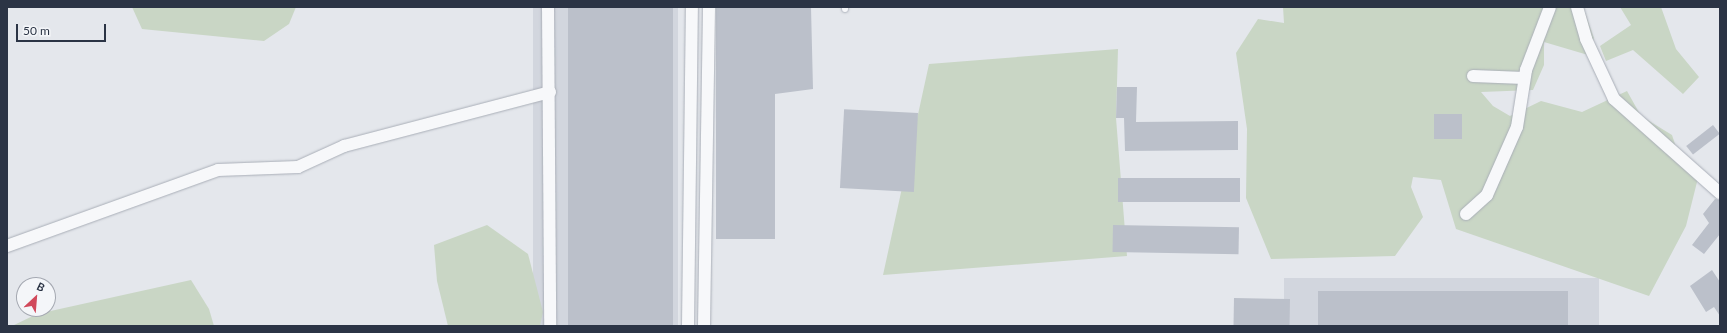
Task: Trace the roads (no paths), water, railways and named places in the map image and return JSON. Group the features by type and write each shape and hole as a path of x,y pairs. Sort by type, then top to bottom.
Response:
{"street":[{"path":"548,7 550,92 550,326"},
{"path":"688,326 692,7"},
{"path":"704,326 709,7"},
{"path":"1466,214 1484,200 1498,172 1520,119 1524,78 1550,7"},
{"path":"1577,7 1586,40 1614,99 1720,193"},
{"path":"1474,76 1524,78"},
{"path":"7,246 218,170 298,167 344,146 550,92"}]}
